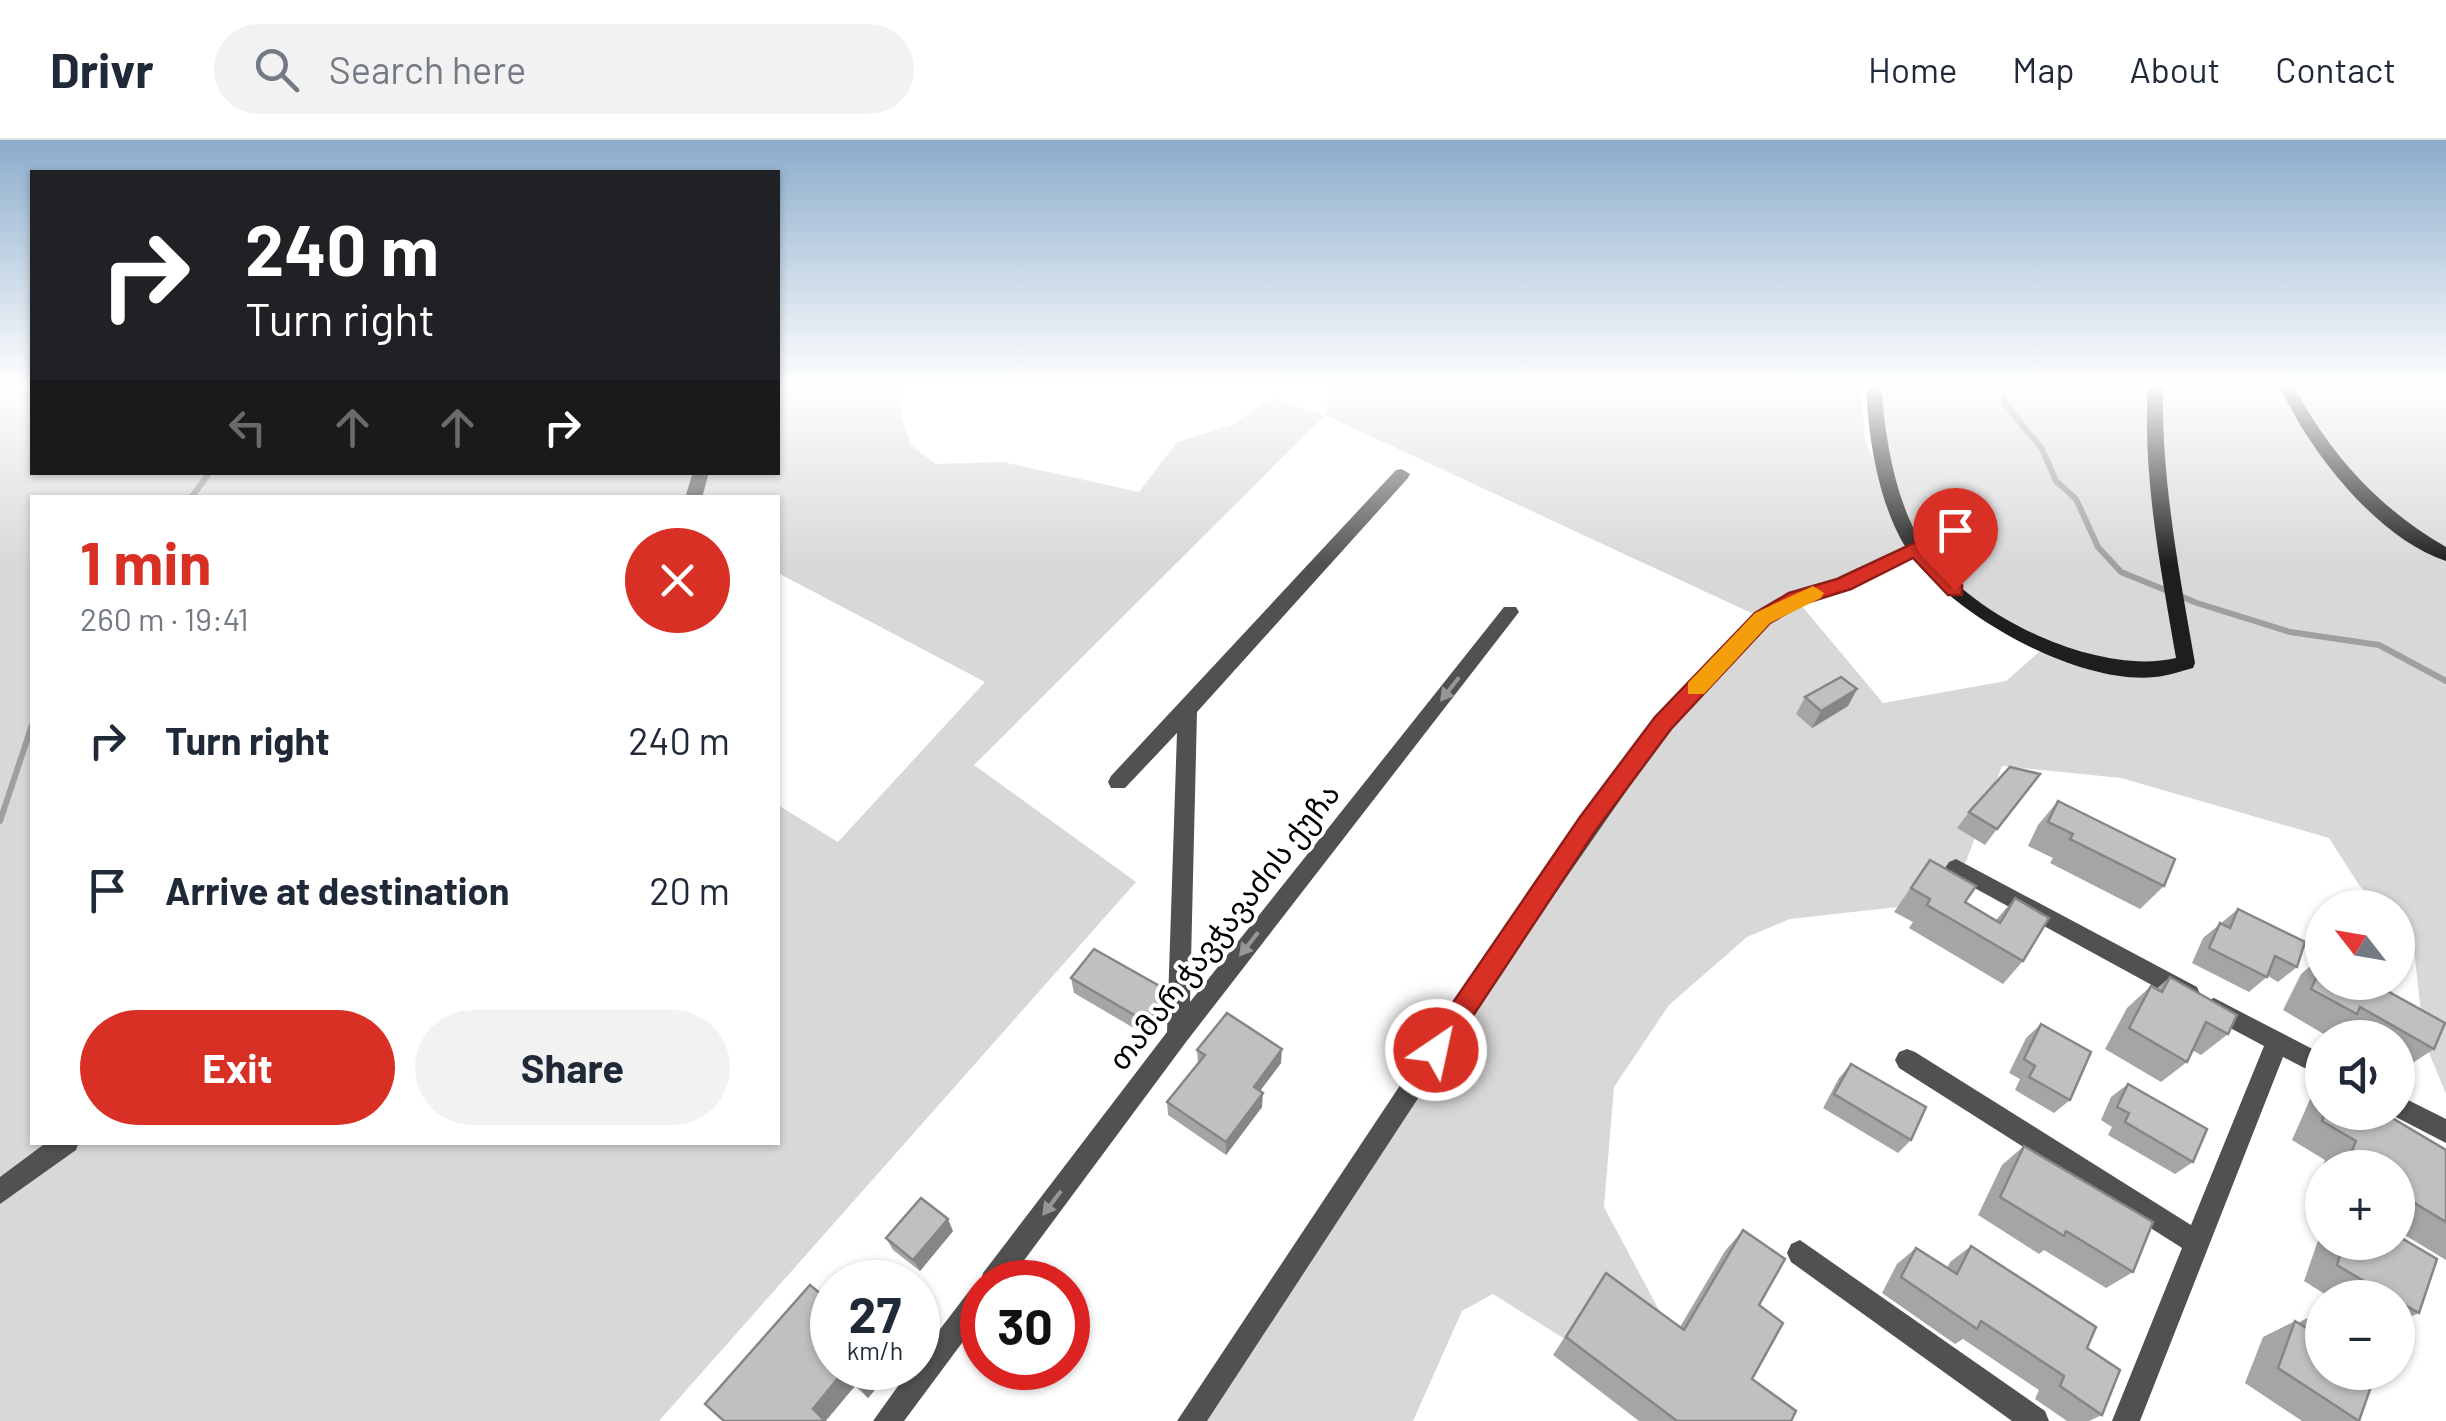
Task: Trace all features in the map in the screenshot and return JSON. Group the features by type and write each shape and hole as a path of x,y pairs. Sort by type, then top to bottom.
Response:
{"main road":[{"path":"1883,445 1916,549 1955,590 1989,615 2047,645 2105,666 2152,673 2186,663 2169,566 2157,445"},
{"path":"2321,445 2361,496 2446,555"}],"street":[{"path":"1118,782 1402,474"},
{"path":"1191,1421 1567,855 1663,723 1762,618 1796,598 1857,579 1916,549"},
{"name":"თამარ ჭავჭავაძის ქუჩა","path":"1009,1260 1178,1035 1510,612"},
{"path":"1178,1035 1187,710"},
{"path":"1956,868 2305,1057"},
{"path":"2126,1421 2277,1042"},
{"path":"1907,1060 2195,1242"},
{"path":"2415,1115 2446,1132"},
{"path":"0,1192 63,1145"},
{"path":"1800,1254 2035,1421"},
{"path":"887,1421 960,1323"}],"shaded area":[{"path":"0,445 30,445 30,475 780,475 780,445 911,445 935,464 1003,462 1139,492 1175,445 1295,445 974,765 1136,882 659,1421 0,1421"},
{"path":"1389,445 1867,445 1900,512 1885,445 2446,445 2446,1094 2424,1041 2415,958 2415,890 2364,890 2329,838 2121,778 2002,766 1951,901 1790,919 1747,937 1669,1005 1614,1087 1604,1207 1660,1312 1640,1364 1592,1356 1493,1294 1462,1311 1413,1421 1191,1421 1588,823 1762,618","holes":["1916,549 1989,615 2046,646 2006,681 1883,703 1796,599"]}],"building":[{"path":"1841,677 1857,689 1821,711 1805,697"},
{"path":"2010,767 2040,774 1997,829 1969,812"},
{"path":"2058,801 2175,859 2164,886 2070,839 2073,834 2048,822"},
{"path":"1930,860 1976,886 1965,902 2000,923 2015,898 2049,918 2023,961 1927,905 1930,899 1911,888"},
{"path":"2238,909 2305,942 2297,967 2275,956 2267,977 2209,948 2220,923 2230,928"},
{"path":"1094,949 1163,988 1163,1003 1148,1023 1071,978"},
{"path":"2170,977 2237,1015 2228,1034 2206,1022 2187,1062 2129,1028 2151,986 2162,992"},
{"path":"2331,1000 2403,1000 2445,1023 2434,1049 2415,1038 2415,1020 2383,1020 2360,1007 2357,1014"},
{"path":"1227,1013 1282,1049 1254,1087 1263,1093 1226,1142 1167,1102 1205,1055 1197,1050"},
{"path":"2041,1024 2091,1052 2070,1100 2029,1077 2035,1066 2024,1059"},
{"path":"1851,1064 1926,1107 1911,1140 1834,1094"},
{"path":"2128,1084 2207,1129 2193,1162 2125,1122 2129,1113 2117,1107"},
{"path":"2337,1130 2412,1130 2446,1150 2446,1222 2415,1203 2415,1150 2352,1150 2356,1141"},
{"path":"2024,1146 2153,1222 2133,1272 2000,1197"},
{"path":"921,1198 948,1219 913,1260 886,1238"},
{"path":"1743,1230 1785,1259 1759,1305 1783,1323 1752,1379 1796,1411 1791,1421 1677,1421 1566,1337 1606,1273 1684,1330"},
{"path":"1971,1246 2096,1327 2087,1348 2120,1370 2102,1415 2060,1386 2064,1376 1981,1321 1977,1329 1901,1277 1916,1248 1957,1274"},
{"path":"2415,1246 2437,1259 2419,1313 2415,1311 2415,1280 2362,1280 2337,1265 2339,1260 2415,1260"},
{"path":"810,1285 810,1390 828,1390 813,1409 825,1421 724,1421 705,1404"},
{"path":"2295,1321 2305,1327 2305,1386 2278,1368"},
{"path":"2312,1390 2370,1390 2359,1421"}],"waterway":[{"path":"2039,445 2056,481 2076,499 2098,547 2121,572 2197,603 2290,632 2379,645 2446,681"},
{"path":"193,495 208,475"},
{"path":"0,821 30,731"}],"slow traffic":[{"path":"1696,689 1762,618 1813,593"}],"route":[{"path":"1436,1050 1588,823 1663,723 1762,618 1796,598 1844,584 1916,549 1955,590"}]}
